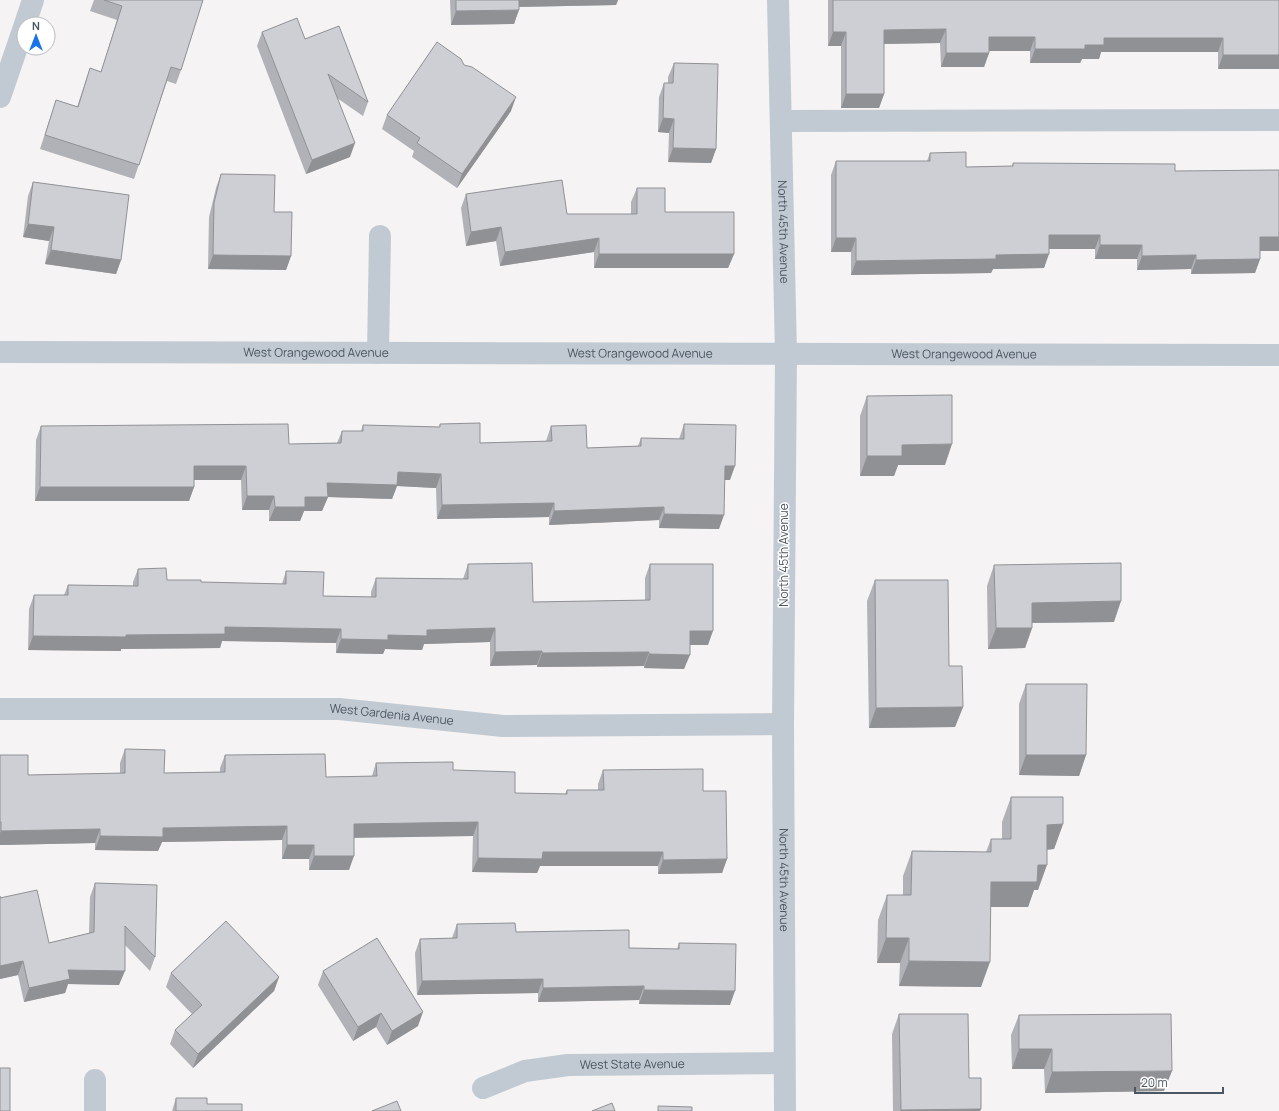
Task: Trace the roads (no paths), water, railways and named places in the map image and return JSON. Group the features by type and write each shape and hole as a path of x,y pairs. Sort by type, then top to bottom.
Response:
{"street":[{"path":"27,16 33,0"},
{"name":"North 45th Avenue","path":"778,0 786,354 783,724 785,1111"},
{"path":"0,97 16,49"},
{"path":"781,121 1279,120"},
{"path":"378,353 380,236"},
{"name":"West Orangewood Avenue","path":"0,352 1279,355"},
{"name":"West Gardenia Avenue","path":"0,709 339,709 503,726 783,724"},
{"name":"West State Avenue","path":"483,1088 526,1071 568,1065 784,1064"},
{"path":"94,1111 95,1080"}]}
